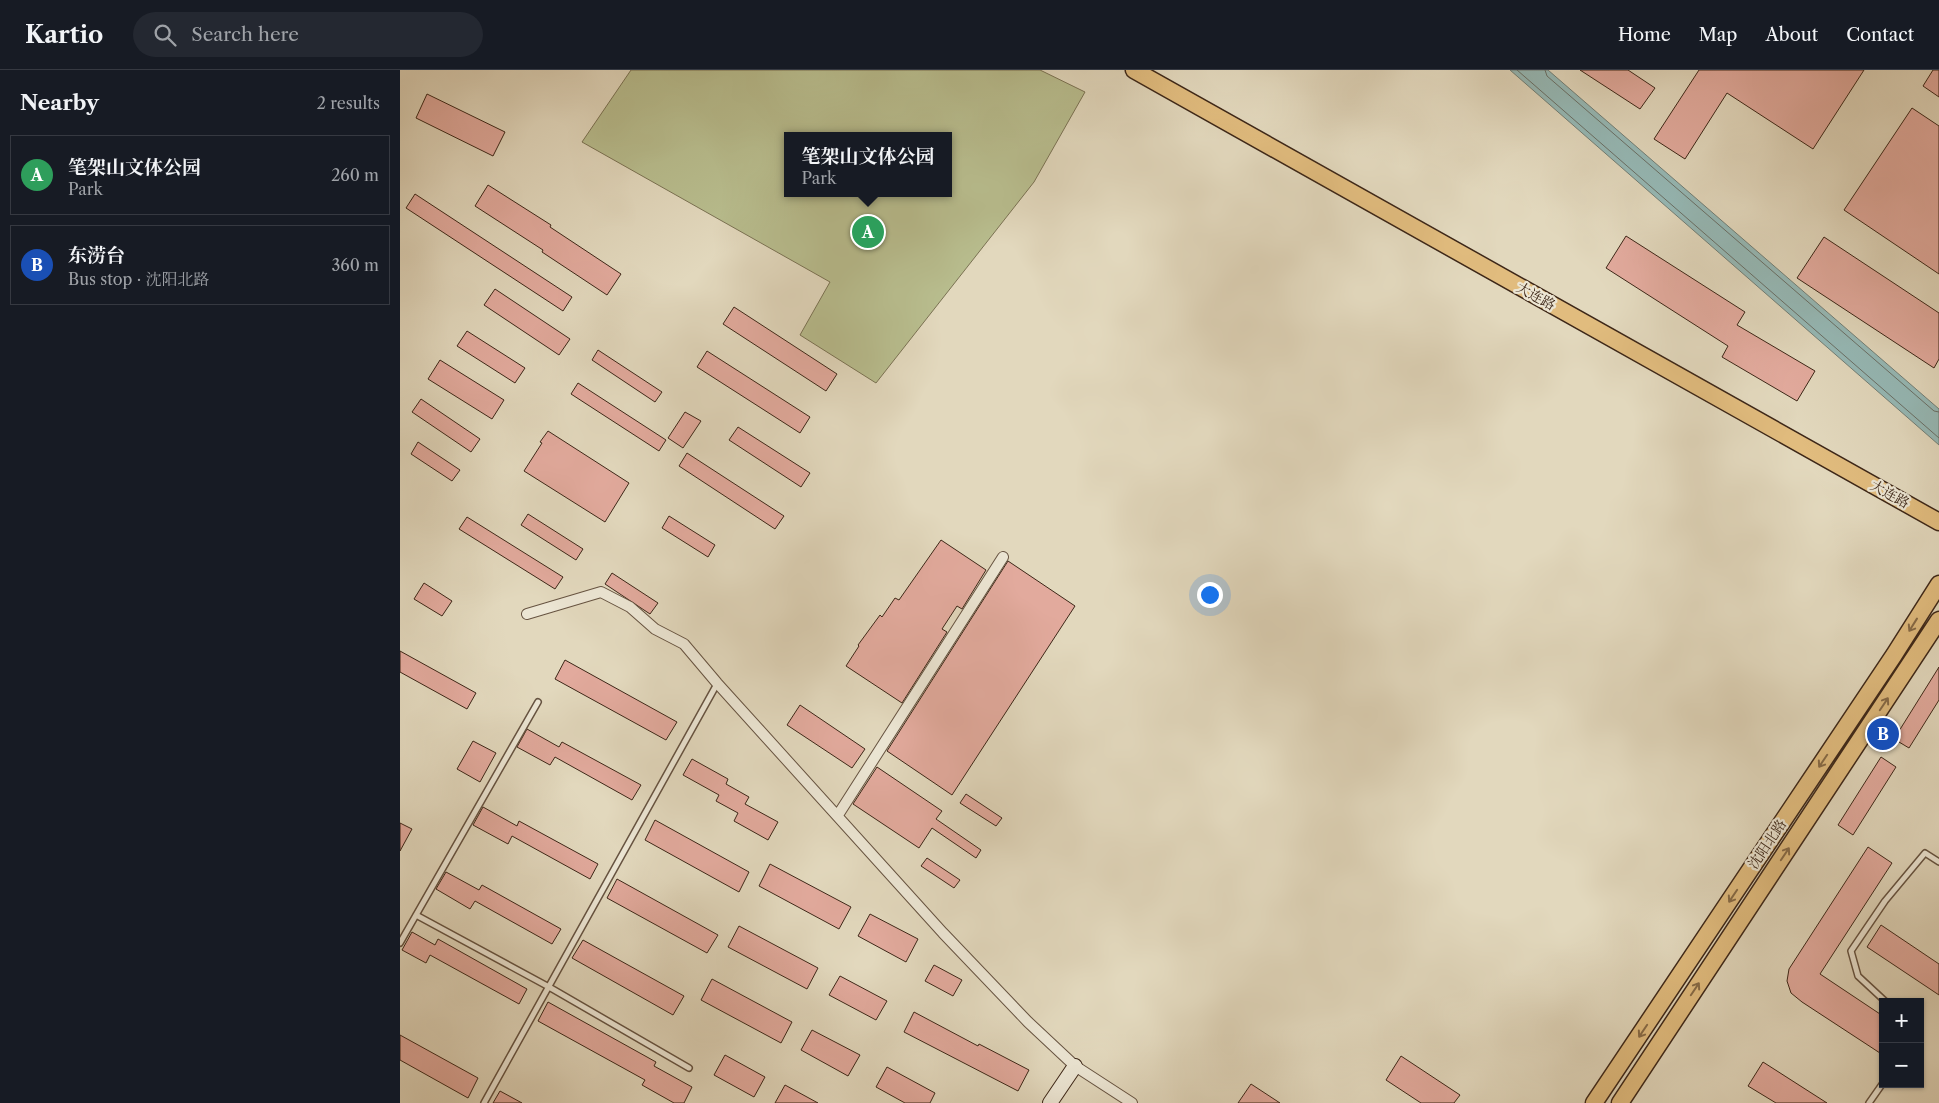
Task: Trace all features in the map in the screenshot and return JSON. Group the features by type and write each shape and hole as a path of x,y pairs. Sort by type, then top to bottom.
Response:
{"main road":[{"name":"大连路","path":"1134,70 1939,522"},
{"name":"沈阳北路","path":"1594,1103 1894,656 1939,584"},
{"name":"沈阳北路","path":"1620,1103 1939,620"}],"street":[{"path":"838,815 1003,557"},
{"path":"527,614 601,592 630,606 655,629 684,644 717,683 943,932 1022,1016 1075,1066 1132,1103"},
{"path":"1050,1103 1075,1066"}],"lane":[{"path":"484,1103 717,683"},
{"path":"400,943 538,702"},
{"path":"1882,998 1858,976 1851,951 1885,901 1924,853 1939,862"},
{"path":"416,915 549,987 689,1068"},
{"path":"1869,1103 1880,1088"}],"green space":[{"path":"631,70 1040,70 1085,92 1034,182 876,383 800,335 830,282 582,142"}],"water":[{"path":"1510,70 1548,70 1939,409 1939,445"}],"building":[{"path":"1580,70 1628,70 1655,88 1640,109"},
{"path":"1699,70 1864,70 1813,149 1727,93 1685,159 1654,139"},
{"path":"1933,70 1939,70 1939,97 1923,86"},
{"path":"427,94 505,132 493,156 416,118"},
{"path":"1912,108 1939,126 1939,274 1844,210"},
{"path":"488,185 551,225 550,227 621,274 607,295 542,252 543,250 475,206"},
{"path":"415,194 572,297 563,311 406,208"},
{"path":"1626,236 1745,312 1737,325 1815,371 1797,401 1722,357 1728,346 1606,268"},
{"path":"1824,237 1939,313 1939,359 1934,368 1797,278"},
{"path":"495,289 570,339 559,355 484,305"},
{"path":"734,307 837,374 826,391 723,324"},
{"path":"467,331 525,368 515,383 457,346"},
{"path":"598,350 662,392 655,402 592,360"},
{"path":"707,351 810,417 800,433 697,367"},
{"path":"440,360 504,400 492,419 428,379"},
{"path":"578,383 666,440 659,451 571,394"},
{"path":"421,399 480,439 471,452 412,412"},
{"path":"685,412 701,421 683,448 668,438"},
{"path":"738,427 810,473 801,487 729,440"},
{"path":"548,431 629,483 605,522 524,471"},
{"path":"418,442 460,470 452,481 411,454"},
{"path":"687,453 784,516 775,529 679,466"},
{"path":"528,514 583,549 576,560 521,525"},
{"path":"669,516 715,545 708,557 662,528"},
{"path":"467,517 563,577 555,589 459,529"},
{"path":"941,540 986,570 962,609 957,606 942,629 947,632 902,703 846,666 858,645 880,615 882,617 895,598 899,600"},
{"path":"1008,561 1075,606 952,795 887,751"},
{"path":"612,573 658,603 650,614 605,584"},
{"path":"424,583 452,601 442,616 414,599"},
{"path":"400,651 476,693 467,709 400,672"},
{"path":"565,660 677,722 666,740 555,679"},
{"path":"1939,667 1939,700 1909,748 1894,739"},
{"path":"800,705 865,749 852,768 787,725"},
{"path":"527,729 559,747 562,742 641,785 632,800 555,757 550,765 517,747"},
{"path":"473,741 496,753 480,782 457,769"},
{"path":"1881,757 1896,767 1853,835 1838,825"},
{"path":"692,759 728,779 726,784 749,797 745,804 778,822 768,840 734,821 738,813 716,801 719,795 683,775"},
{"path":"877,767 942,811 936,819 981,850 976,858 932,828 919,848 853,804"},
{"path":"966,794 1002,818 996,826 960,803"},
{"path":"483,807 517,826 519,821 598,864 590,879 512,836 508,844 473,825"},
{"path":"655,820 749,872 739,892 645,840"},
{"path":"400,823 412,829 400,851"},
{"path":"1868,847 1892,863 1820,974 1879,1013 1879,1052 1791,993 1787,981 1789,969"},
{"path":"927,858 960,880 954,888 921,866"},
{"path":"770,864 851,907 839,929 759,886"},
{"path":"446,872 479,890 482,885 561,929 552,944 475,901 470,909 436,889"},
{"path":"617,879 718,935 707,953 607,898"},
{"path":"870,914 918,939 906,962 858,936"},
{"path":"1881,925 1939,964 1939,995 1867,947"},
{"path":"739,926 818,968 807,989 728,947"},
{"path":"412,932 435,945 438,939 527,989 519,1004 430,955 426,963 402,950"},
{"path":"583,940 684,996 673,1015 572,958"},
{"path":"934,965 962,980 953,996 925,981"},
{"path":"840,976 887,1001 876,1020 829,995"},
{"path":"712,979 792,1022 781,1043 701,1000"},
{"path":"548,1002 656,1062 654,1066 692,1087 684,1103 674,1103 642,1085 645,1080 538,1021"},
{"path":"914,1012 978,1046 979,1044 1029,1070 1018,1091 904,1032"},
{"path":"812,1030 860,1055 848,1076 801,1050"},
{"path":"400,1035 478,1078 468,1098 400,1060"},
{"path":"725,1055 765,1077 754,1097 714,1075"},
{"path":"1401,1056 1460,1095 1454,1103 1421,1103 1386,1080"},
{"path":"1763,1062 1827,1103 1776,1103 1748,1086"},
{"path":"887,1067 935,1093 930,1103 905,1103 876,1087"},
{"path":"1251,1084 1280,1103 1238,1103"},
{"path":"785,1085 818,1103 775,1103"},
{"path":"500,1091 522,1103 493,1103"}],"place":[{"name":"笔架山文体公园","path":"868,232"},
{"name":"东涝台","path":"1883,734"}]}
